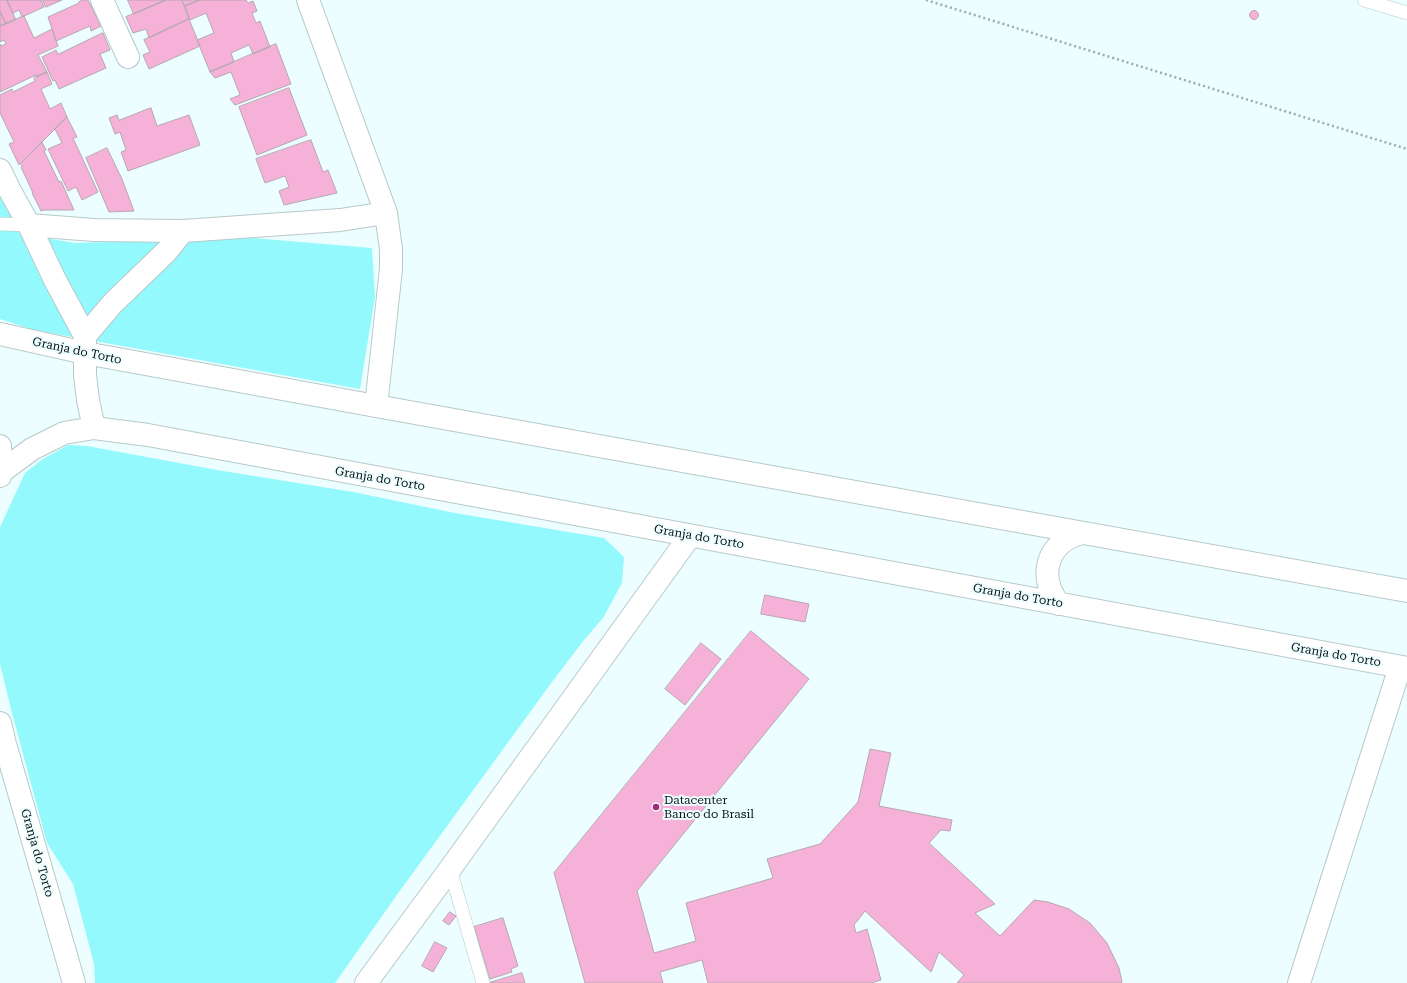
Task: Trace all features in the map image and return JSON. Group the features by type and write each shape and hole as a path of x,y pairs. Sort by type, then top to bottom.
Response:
{"street":[{"path":"102,0 128,57"},
{"path":"308,0 386,213 391,249 391,269 376,406"},
{"path":"0,170 29,225 85,345 88,400 94,428"},
{"path":"29,225 94,230 183,231 340,220 386,213"},
{"path":"85,345 113,303 167,251 183,231"},
{"name":"Granja do Torto","path":"0,334 85,345 376,406 1407,591"},
{"name":"Granja do Torto","path":"0,474 32,449 64,433 94,428 148,435 1404,667"},
{"path":"0,446 0,474"},
{"path":"1059,604 1053,596 1049,586 1047,576 1048,566 1056,548 1072,536 1082,533"},
{"path":"366,983 450,870 690,536"},
{"path":"1299,983 1404,667"},
{"name":"Granja do Torto","path":"0,723 74,983"}],"lane":[{"path":"1364,0 1407,13"},
{"path":"0,224 29,225"},
{"path":"450,870 483,983"}],"path":[{"path":"926,0 1407,148"}],"shaded area":[{"path":"0,162 33,236 75,243 252,238 372,248 375,297 360,389 34,330 0,319"},
{"path":"68,445 87,446 217,470 353,492 455,513 604,538 624,557 622,583 603,618 552,682 399,892 335,983 95,983 94,964 73,884 47,843 0,664 0,527 25,473 43,459"}],"building":[{"path":"0,0 7,0 16,20 6,24 0,11"},
{"path":"7,0 41,0 44,7 22,17 19,10 13,13"},
{"path":"43,0 62,0 46,7"},
{"path":"83,0 88,0 101,26 91,31 90,26 56,41 48,17"},
{"path":"128,0 166,0 134,14"},
{"path":"166,0 182,0 189,19 149,38 146,29 133,33 126,17"},
{"path":"182,0 200,0 185,6"},
{"path":"200,0 246,0 248,3 253,1 257,11 252,13 256,23 260,21 270,47 253,54 249,45 231,53 234,62 210,72 197,40 214,33 206,13 190,20 185,6"},
{"path":"1252,11 1256,11 1258,15 1256,19 1252,19 1250,17 1250,13"},
{"path":"1,13 6,24 0,26 0,14"},
{"path":"24,16 34,38 52,29 58,46 38,55 47,72 37,77 36,75 0,92 0,44 1,46 6,44 4,40 0,42 0,26"},
{"path":"189,19 200,46 149,69 143,55 150,52 144,40"},
{"path":"103,33 110,50 100,54 106,68 59,89 55,80 53,81 42,57 56,50 58,54"},
{"path":"276,44 291,84 235,105 230,99 240,95 231,72 215,78 210,72"},
{"path":"47,72 52,84 41,89 50,109 61,103 67,117 19,165 9,144 14,142 0,113 0,95 12,89 13,92 35,81 34,78"},
{"path":"289,88 307,135 257,155 239,107"},
{"path":"151,108 157,126 189,115 200,145 128,171 121,152 126,150 120,132 115,134 109,118 117,115 119,120"},
{"path":"67,117 77,137 73,138 98,192 82,200 76,187 68,191 48,149 62,143 55,129"},
{"path":"311,140 323,172 328,170 337,193 284,205 279,191 289,187 285,176 265,183 256,159"},
{"path":"42,142 46,150 44,151 59,182 61,181 74,210 41,211 32,193 21,164"},
{"path":"107,148 122,179 134,211 109,212 86,158"},
{"path":"765,595 809,604 805,622 761,614"},
{"name":"Datacenter Banco do Brasil","path":"751,631 809,679 637,891 654,953 696,941 686,903 773,878 767,859 820,844 858,802 870,749 891,753 879,806 952,820 950,831 941,830 929,843 995,904 975,913 1000,936 1034,900 1048,902 1069,909 1090,923 1107,943 1119,968 1122,982 957,983 964,975 939,952 931,972 865,911 854,925 856,933 867,929 881,980 871,983 708,983 702,960 660,972 663,983 585,983 554,873"},
{"path":"701,643 721,659 685,705 665,689"},
{"path":"450,912 456,916 449,925 443,921"},
{"path":"503,918 518,966 511,969 512,972 490,979 474,927"},
{"path":"435,942 447,948 433,972 422,966"},
{"path":"522,973 525,983 488,983"}],"place":[{"name":"Datacenter Banco do Brasil","path":"656,807"}]}
